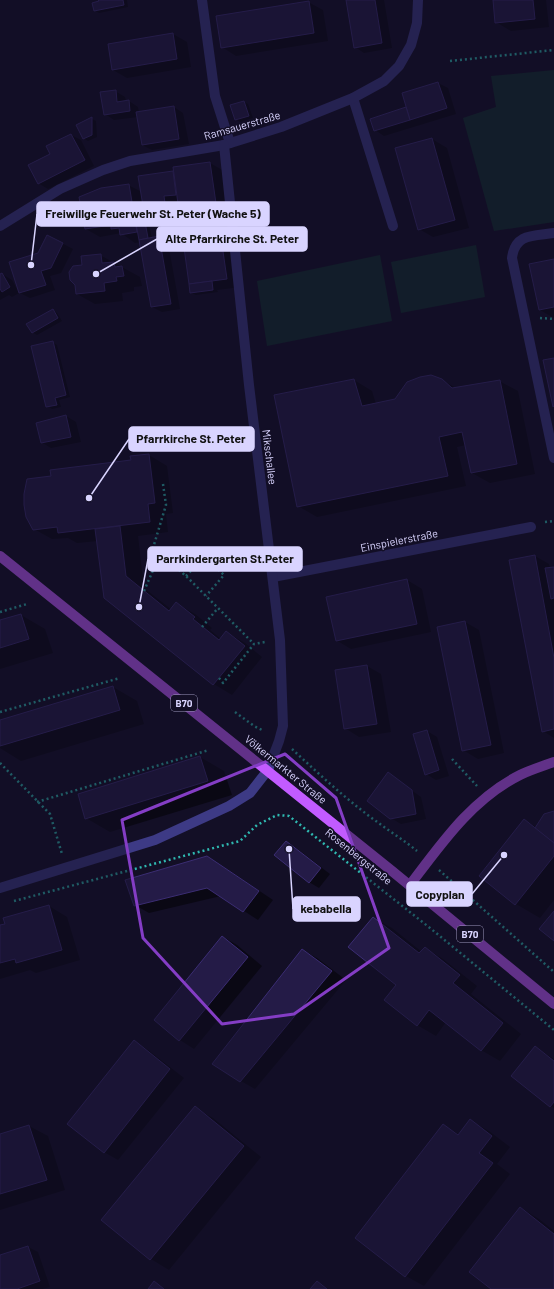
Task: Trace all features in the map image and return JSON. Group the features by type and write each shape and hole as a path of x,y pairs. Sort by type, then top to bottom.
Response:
{"main road":[{"name":"Völkermarkter Straße","path":"0,556 268,770 554,1003"},
{"path":"410,885 456,826 487,797 520,776 554,762"}],"street":[{"name":"Mikschallee","path":"202,0 215,96 227,144 249,385 280,640 283,726 268,770"},
{"name":"Ramsauerstraße","path":"0,226 60,189 103,170 130,162 227,144 281,127 352,98 384,81 399,66 411,45 417,23 418,0"},
{"path":"352,98 393,226"},
{"path":"554,233 523,238 517,242 513,249 512,258 554,458"},
{"name":"Einspielerstraße","path":"273,577 531,527"},
{"path":"0,888 155,840 229,806 250,793 268,770"}],"path":[{"path":"450,60 554,50"},
{"path":"144,591 154,568 153,548 166,505 163,484"},
{"path":"153,548 186,576 254,644"},
{"path":"186,576 204,556 224,575 206,596"},
{"path":"0,612 27,604"},
{"path":"202,627 218,608"},
{"path":"219,678 223,683 254,644 268,641"},
{"path":"0,712 120,678"},
{"path":"235,712 262,730"},
{"path":"292,749 315,771 379,824 403,839"},
{"path":"37,802 209,750"},
{"path":"452,759 487,797"},
{"path":"0,763 50,814 66,868"},
{"name":"Rosenbergstraße","path":"8,903 240,841 257,825 277,815 289,816 430,928 554,1030"},
{"path":"450,879 554,972"}],"highlighted area":[{"path":"285,754 336,798 389,948 294,1014 222,1024 143,938 122,820"}],"green space":[{"path":"554,70 554,222 494,231 463,118 496,107 491,76"},
{"path":"476,245 485,297 401,313 391,262"},
{"path":"380,255 392,321 267,346 257,281"}],"building":[{"path":"98,0 123,0 124,5 94,11 92,3 99,1"},
{"path":"346,0 375,0 382,43 354,48"},
{"path":"493,0 533,0 535,19 495,23"},
{"path":"309,1 314,33 221,48 216,16"},
{"path":"173,33 177,59 112,70 108,44"},
{"path":"438,82 447,108 410,120 402,93"},
{"path":"116,90 117,102 129,100 130,111 104,115 100,92"},
{"path":"244,101 249,116 235,120 230,105"},
{"path":"174,106 179,139 142,145 136,112"},
{"path":"406,107 410,120 374,131 370,119"},
{"path":"92,117 92,135 83,139 76,125"},
{"path":"71,134 85,160 38,184 28,165 50,154 46,146"},
{"path":"432,138 455,220 418,230 395,148"},
{"path":"210,162 227,279 189,284 173,167"},
{"path":"173,171 176,195 164,196 165,203 143,206 138,176"},
{"path":"129,184 137,232 120,235 119,228 111,229 111,225 85,229 79,197 101,188"},
{"path":"143,211 148,238 139,240 134,213"},
{"path":"47,235 63,243 51,268 41,271 46,285 19,293 9,262 38,253"},
{"path":"159,236 171,304 151,307 139,240"},
{"path":"101,254 102,263 114,262 115,267 122,266 124,276 116,277 117,281 104,283 105,291 76,294 75,285 70,280 69,272 73,266 82,265 81,256"},
{"path":"554,259 554,307 539,310 529,264"},
{"path":"2,273 10,287 2,292 0,289 0,274"},
{"path":"212,281 213,290 190,293 189,284"},
{"path":"53,309 58,318 32,333 26,324"},
{"path":"53,341 66,395 55,398 57,405 46,407 31,346"},
{"path":"554,358 554,406 553,407 543,360"},
{"path":"431,375 442,379 452,388 500,380 517,464 471,473 462,432 439,437 448,476 297,507 274,395 354,379 362,406 395,399 407,382"},
{"path":"66,415 71,437 41,443 36,423"},
{"path":"149,454 155,503 148,504 150,522 58,533 57,527 33,530 26,517 24,505 24,494 27,479 51,476 50,470 131,460 130,456"},
{"path":"120,526 126,576 169,611 176,602 195,617 193,619 219,640 226,631 245,646 213,685 104,598 95,529"},
{"path":"535,555 554,658 554,729 542,732 509,560"},
{"path":"554,567 554,598 551,599 545,568"},
{"path":"407,579 417,624 336,641 326,597"},
{"path":"21,614 29,639 0,648 0,620"},
{"path":"465,621 491,745 462,751 437,627"},
{"path":"367,665 377,724 344,729 335,670"},
{"path":"113,686 120,710 0,746 0,720"},
{"path":"427,730 439,770 425,775 413,734"},
{"path":"200,756 208,781 85,819 78,794"},
{"path":"388,772 412,790 416,814 390,819 367,801"},
{"path":"554,811 554,843 535,828 544,814"},
{"path":"524,819 554,843 554,856 515,905 479,876"},
{"path":"286,841 321,868 309,883 274,855"},
{"path":"207,856 259,891 243,912 207,888 134,906 125,880"},
{"path":"49,905 62,950 16,963 15,959 0,963 0,925 5,924 3,918"},
{"path":"554,911 554,941 539,929"},
{"path":"373,917 419,953 425,947 460,975 453,983 503,1023 481,1051 429,1010 417,1026 384,1000 396,985 348,947"},
{"path":"222,936 248,957 179,1041 154,1020"},
{"path":"302,949 332,971 240,1082 212,1064"},
{"path":"134,1040 170,1069 104,1153 67,1124"},
{"path":"535,1046 554,1061 554,1102 550,1107 511,1076"},
{"path":"195,1106 244,1146 150,1260 101,1220"},
{"path":"470,1119 492,1136 479,1153 493,1163 405,1277 355,1238 443,1124 458,1135"},
{"path":"29,1125 47,1180 0,1194 0,1134"},
{"path":"520,1207 554,1234 554,1289 491,1289 469,1272"},
{"path":"28,1246 40,1281 17,1289 0,1289 0,1255"},
{"path":"154,1281 164,1289 148,1289"},
{"path":"317,1281 327,1289 310,1289"}],"place":[{"name":"Freiwillge Feuerwehr St. Peter (Wache 5)","path":"31,265"},
{"name":"Alte Pfarrkirche St. Peter","path":"96,274"},
{"name":"Pfarrkirche St. Peter","path":"89,498"},
{"name":"Parrkindergarten St.Peter","path":"139,607"},
{"name":"kebabella","path":"289,849"},
{"name":"Copyplan","path":"504,855"}]}
